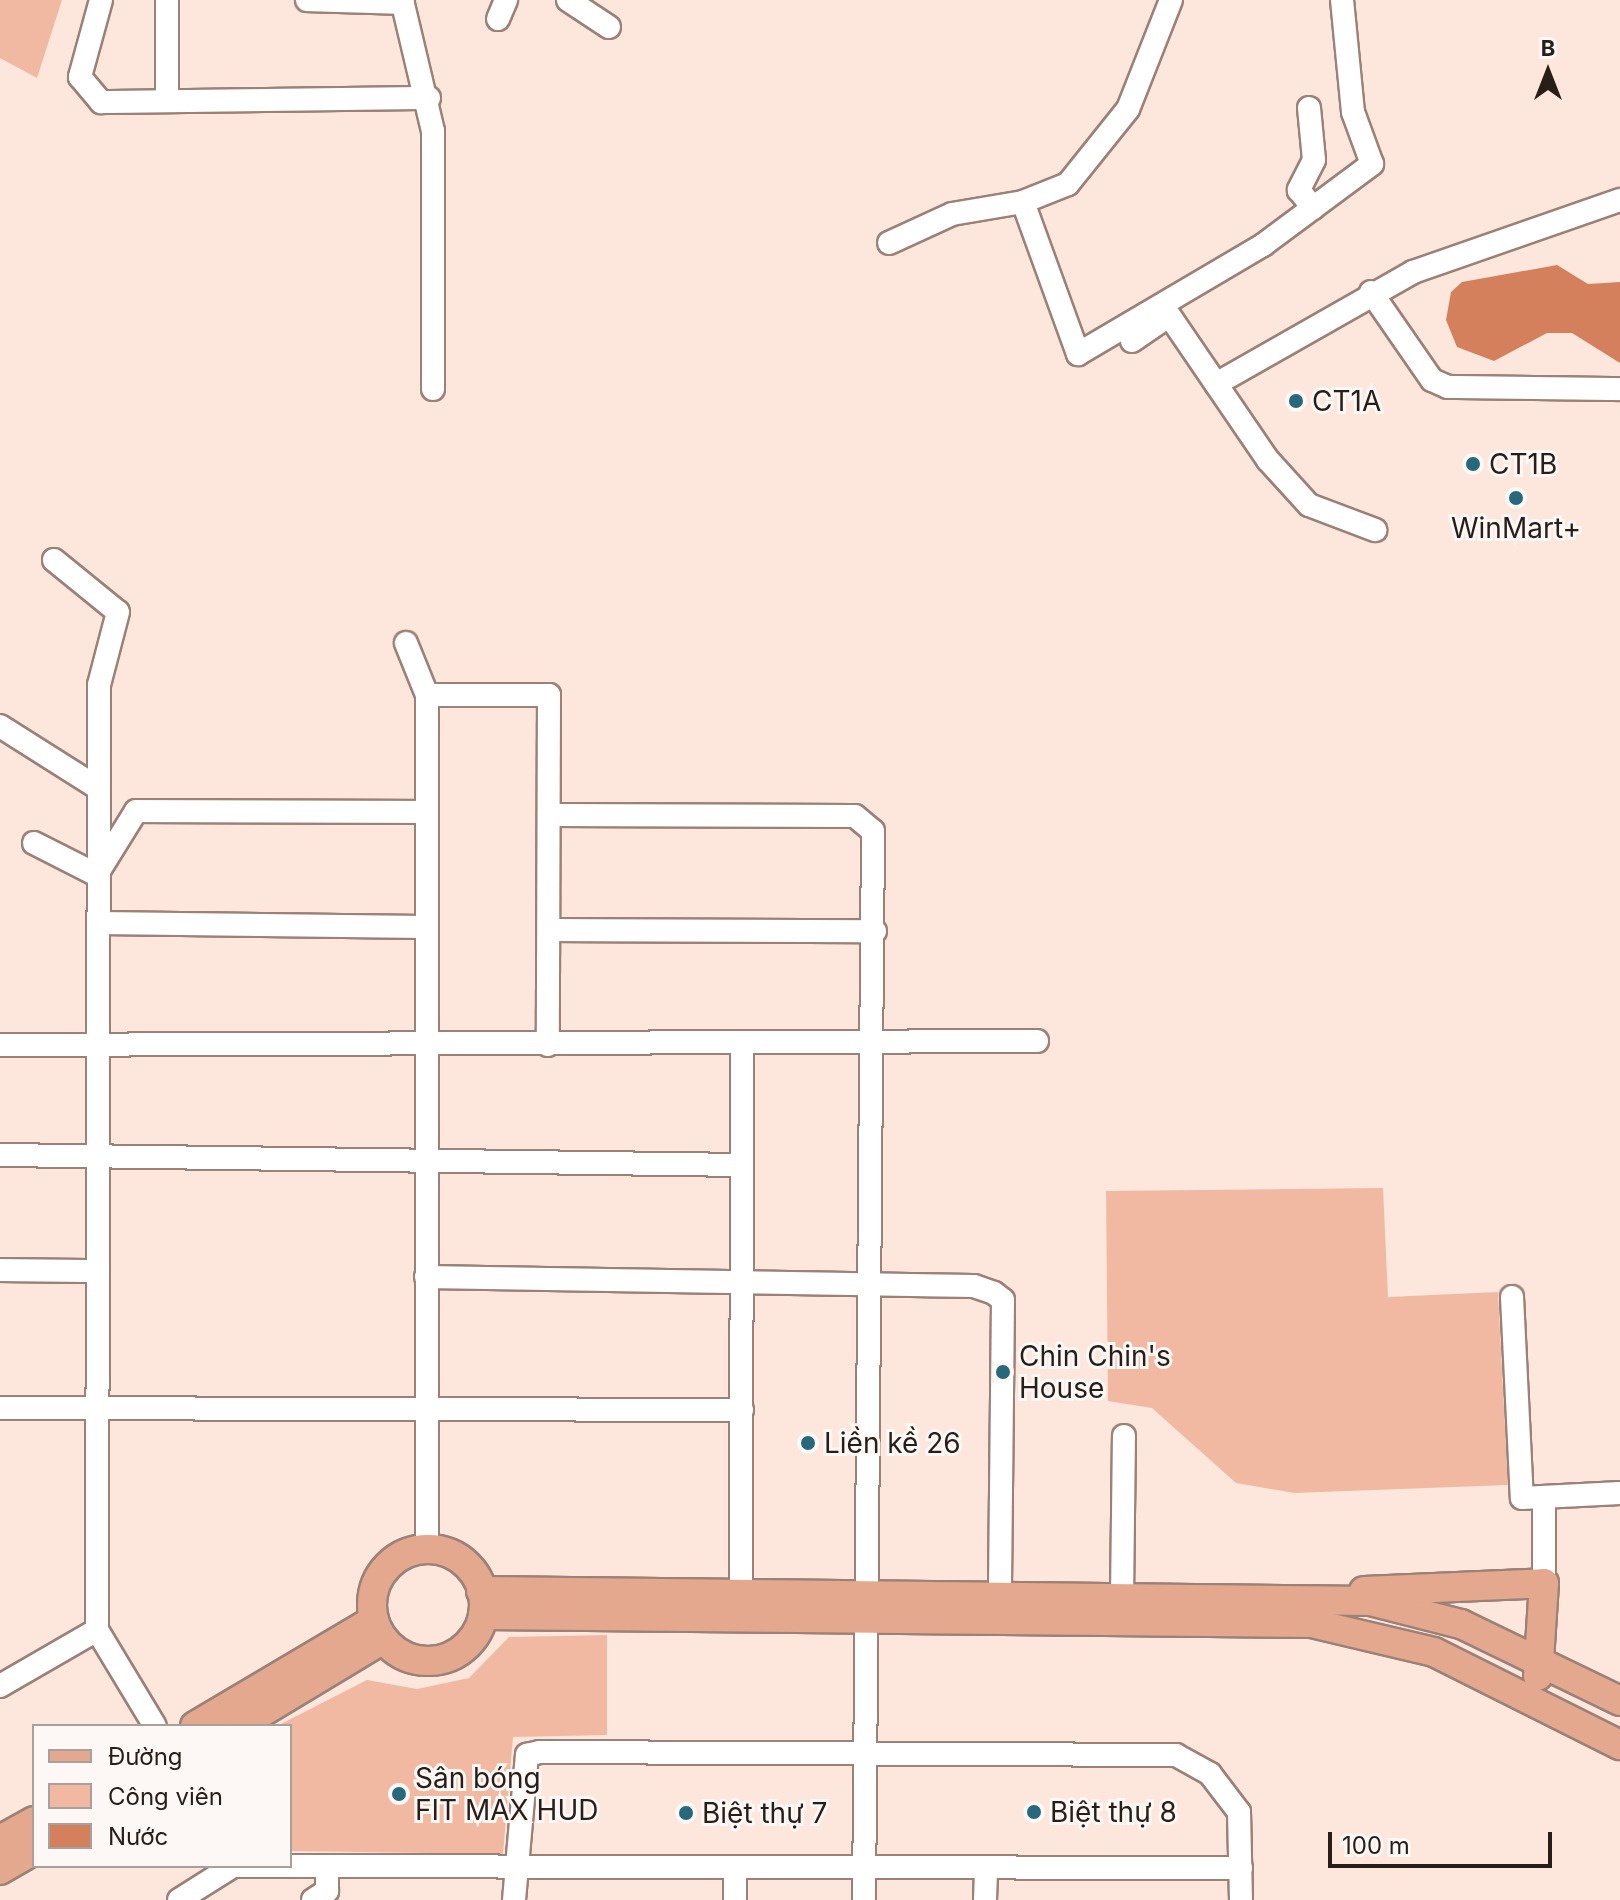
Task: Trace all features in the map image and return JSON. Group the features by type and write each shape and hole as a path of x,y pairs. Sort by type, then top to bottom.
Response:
{"main road":[{"path":"427,1549 458,1558 482,1603 468,1644 440,1659 408,1657 379,1630 382,1573 402,1556 427,1549"},
{"path":"482,1603 741,1592 867,1606 1000,1596 1319,1597 1409,1585 1544,1583 1544,1662 1529,1696"},
{"path":"1319,1597 1436,1615 1544,1662 1620,1701"},
{"path":"482,1603 867,1606 1348,1628 1434,1652 1529,1696 1620,1745"},
{"path":"199,1724 379,1630"},
{"path":"242,1724 379,1630"},
{"path":"0,1840 32,1822"},
{"path":"0,1870 32,1851"}],"street":[{"path":"101,0 80,77 101,102 429,98"},
{"path":"167,0 167,101"},
{"path":"307,0 403,2 429,98 433,389"},
{"path":"568,0 609,27"},
{"path":"889,243 952,214 1023,202 1068,184 1128,109 1171,0"},
{"path":"1023,202 1078,354 1313,208 1372,164 1353,112 1342,0"},
{"path":"1309,108 1314,160 1299,190 1313,208"},
{"path":"1216,384 1371,292 1620,200"},
{"path":"1132,341 1211,291"},
{"path":"1371,292 1432,380 1448,387 1620,389"},
{"path":"1169,315 1216,384 1309,505 1375,530"},
{"path":"54,560 118,612 99,685 97,1630 154,1724"},
{"path":"406,643 427,695 424,927 427,1549"},
{"path":"427,695 549,695 548,1045"},
{"path":"0,726 98,788"},
{"path":"97,875 136,811 425,812"},
{"path":"551,815 855,816 873,831 873,1285 864,1900"},
{"path":"34,843 97,875"},
{"path":"99,923 424,927"},
{"path":"549,930 875,931"},
{"path":"0,1045 874,1047 1037,1041"},
{"path":"741,1592 742,1047"},
{"path":"0,1155 740,1165"},
{"path":"0,1270 98,1271"},
{"path":"426,1277 974,1286 1003,1300 1000,1596"},
{"path":"1512,1297 1522,1498 1620,1493"},
{"path":"0,1408 742,1410"},
{"path":"1122,1597 1124,1436"},
{"path":"1544,1497 1544,1583"},
{"path":"0,1686 97,1630"},
{"path":"514,1900 514,1870 527,1755 864,1752 1176,1755 1210,1774 1239,1812 1241,1900"},
{"path":"292,1867 514,1870 1241,1868"},
{"path":"314,1900 327,1891 327,1867"},
{"path":"985,1900 986,1867"},
{"path":"179,1900 230,1868"},
{"path":"735,1869 735,1900"}],"green space":[{"path":"0,0 62,0 37,78 0,58"},
{"path":"1383,1188 1388,1297 1498,1292 1508,1485 1294,1493 1236,1483 1152,1408 1108,1401 1106,1191"},
{"name":"Sân bóng FIT MAX HUD","path":"607,1635 607,1735 513,1737 503,1854 292,1851 292,1724 281,1724 367,1680 417,1689 469,1678 509,1637"}],"water":[{"path":"1557,265 1588,284 1620,282 1620,363 1572,333 1547,333 1494,361 1457,347 1446,320 1451,292 1462,282"}],"place":[{"name":"CT1A","path":"1296,401"},
{"name":"CT1B","path":"1473,464"},
{"name":"WinMart+","path":"1516,498"},
{"name":"Chin Chin's House","path":"1003,1372"},
{"name":"Liền kề 26","path":"808,1443"},
{"name":"Sân bóng FIT MAX HUD","path":"399,1794"},
{"name":"Biệt thự 8","path":"1034,1812"},
{"name":"Biệt thự 7","path":"686,1813"}]}
